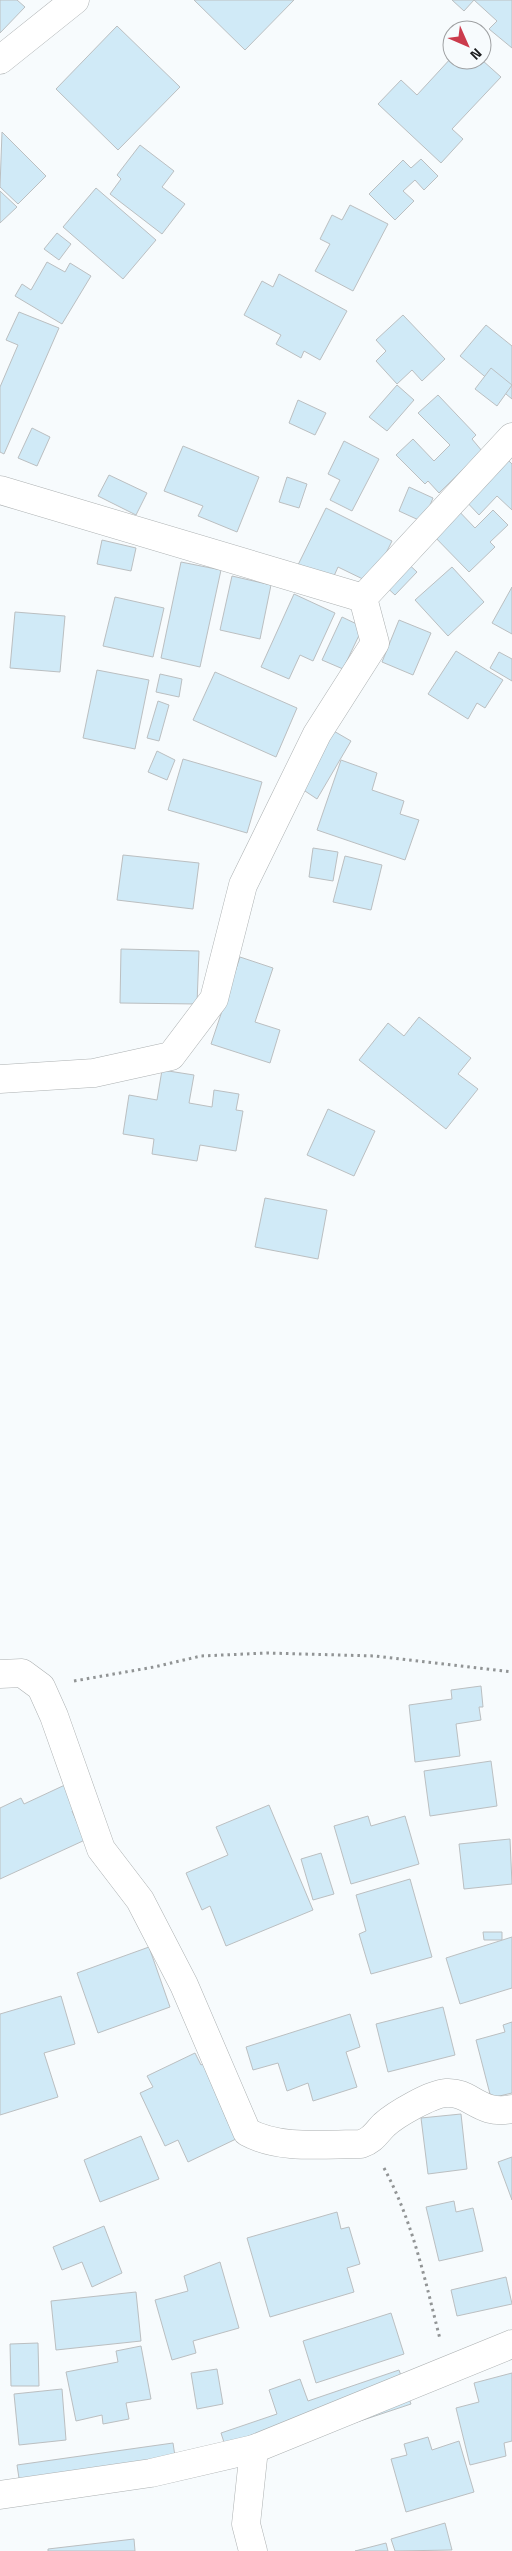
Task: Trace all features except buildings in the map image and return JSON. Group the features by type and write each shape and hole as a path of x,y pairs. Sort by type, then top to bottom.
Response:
{"street":[{"path":"0,60 75,0"},
{"path":"363,598 512,437"},
{"path":"0,490 363,598"},
{"path":"0,1079 94,1072 171,1056 214,999 243,885 317,734 375,643 363,598"},
{"path":"0,1674 22,1673 41,1686 54,1716 101,1849 140,1900 171,1959 227,2083 244,2129 261,2139 282,2143 361,2144 370,2141 385,2125 436,2095 448,2093 459,2095 494,2111 512,2109"},
{"path":"0,2495 151,2473 254,2449 448,2372 512,2344"},
{"path":"253,2551 246,2524 254,2449"}],"path":[{"path":"41,1686 154,1667 201,1656 267,1653 375,1656 512,1672"},
{"path":"370,2141 401,2199 427,2287 448,2372"}]}
